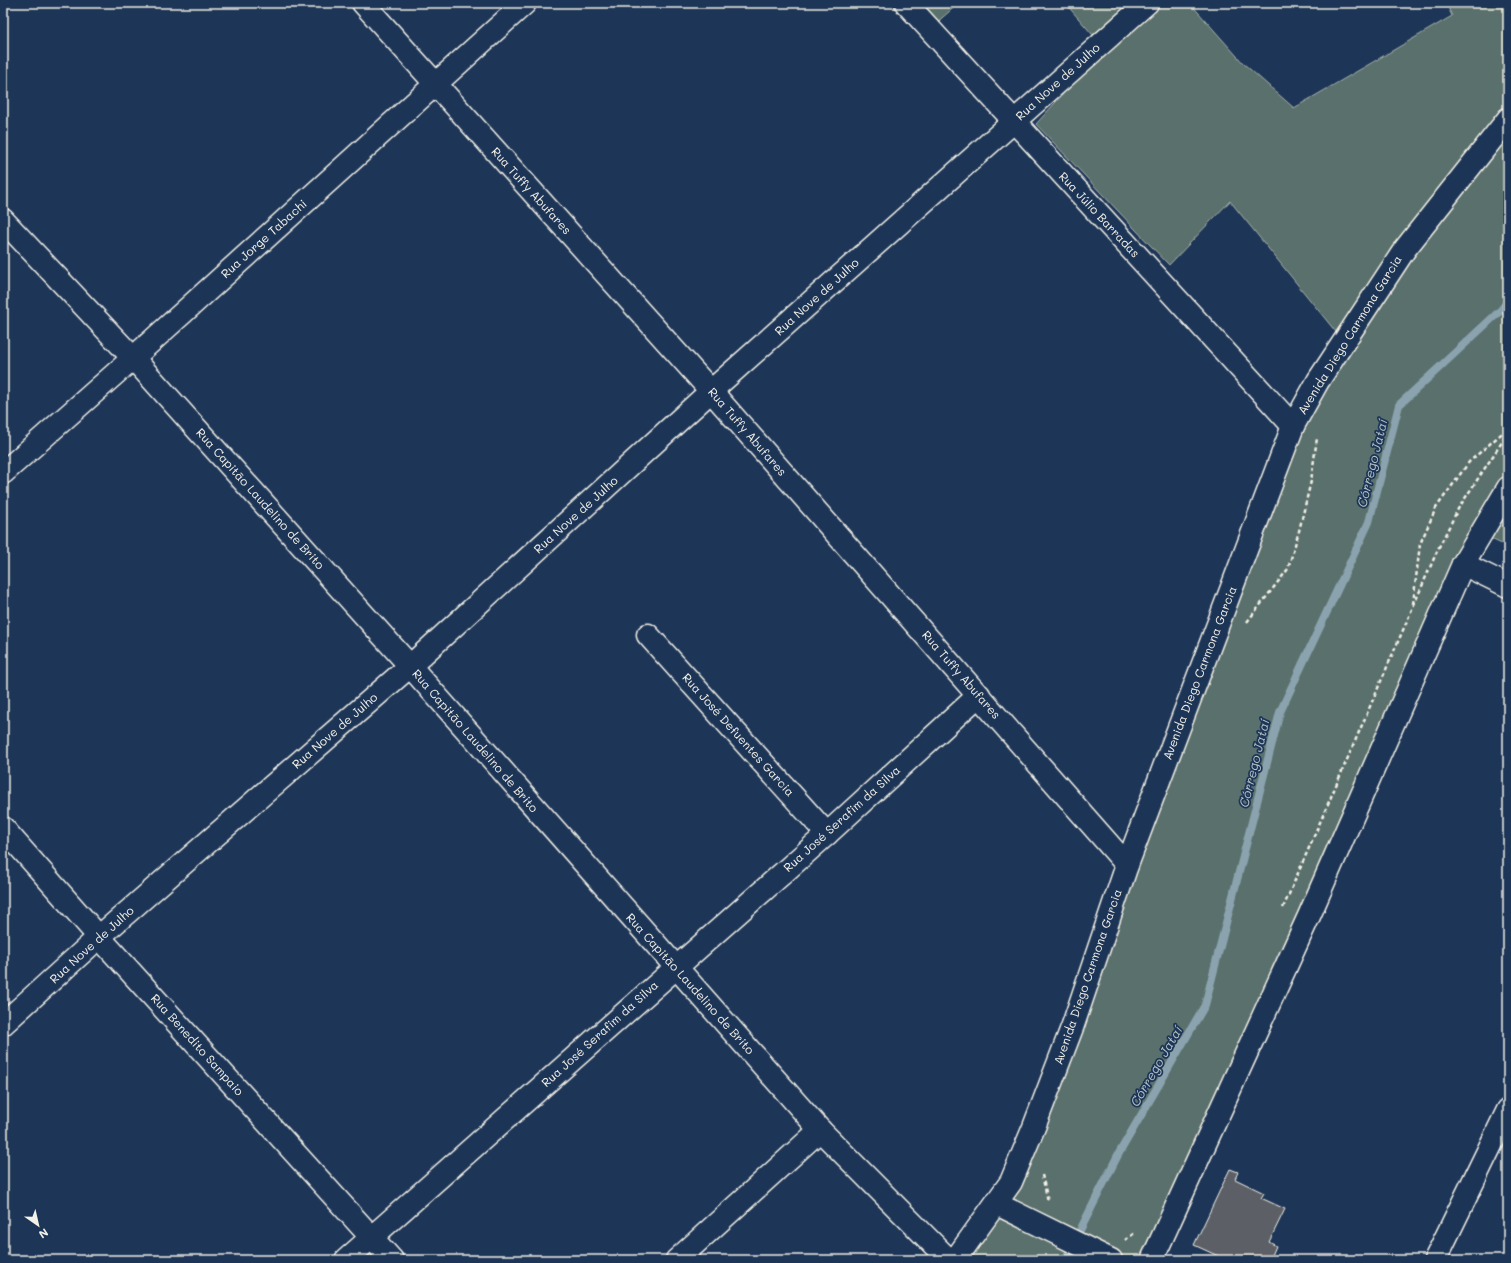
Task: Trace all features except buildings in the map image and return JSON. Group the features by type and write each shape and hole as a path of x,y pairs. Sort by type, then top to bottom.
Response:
{"street":[{"name":"Rua Tuffy Abufares","path":"363,3 711,391 1127,865"},
{"name":"Rua Jorge Tabachi","path":"3,473 133,358 525,3"},
{"name":"Rua Júlio Barradas","path":"906,3 1293,426"},
{"name":"Rua Nove de Julho","path":"3,1024 99,937 410,666 711,391 1147,3"},
{"name":"Avenida Diego Carmona Garcia","path":"954,1260 1011,1182 1034,1127 1073,1025 1127,865 1293,426 1318,382 1405,249 1508,119"},
{"name":"Rua Capitão Laudelino de Brito","path":"3,220 133,358 410,666 820,1130 949,1260"},
{"path":"1152,1260 1309,916 1464,564 1508,488"},
{"path":"1464,564 1508,586"},
{"name":"Rua José Defuentes Garcia","path":"648,635 827,834"},
{"name":"Rua José Serafim da Silva","path":"346,1260 675,967 827,834 979,695"},
{"name":"Rua Benedito Sampaio","path":"3,828 99,937 392,1260"},
{"path":"1435,1260 1508,1110"},
{"path":"677,1260 820,1130"},
{"path":"996,1204 1111,1260"}],"path":[{"path":"1413,607 1420,544 1436,508 1469,462 1508,428"},
{"path":"1245,625 1288,569 1311,481 1318,431"}],"green space":[{"path":"916,3 959,3 935,24"},
{"path":"1065,3 1143,3 1099,42"},
{"path":"1155,3 1190,3 1244,64 1294,108 1452,16 1446,3 1508,3 1508,488 1152,1260 1111,1260 997,1204 1293,426 1344,342 1230,201 1169,265 1036,124 1101,52"},
{"path":"1508,507 1508,547 1489,538"},
{"path":"1007,1213 1098,1260 964,1260 990,1224"}],"waterway":[{"name":"Córrego Jataí","path":"1065,1260 1118,1155 1205,1005 1280,712 1369,522 1399,405 1501,310 1508,301"}]}
